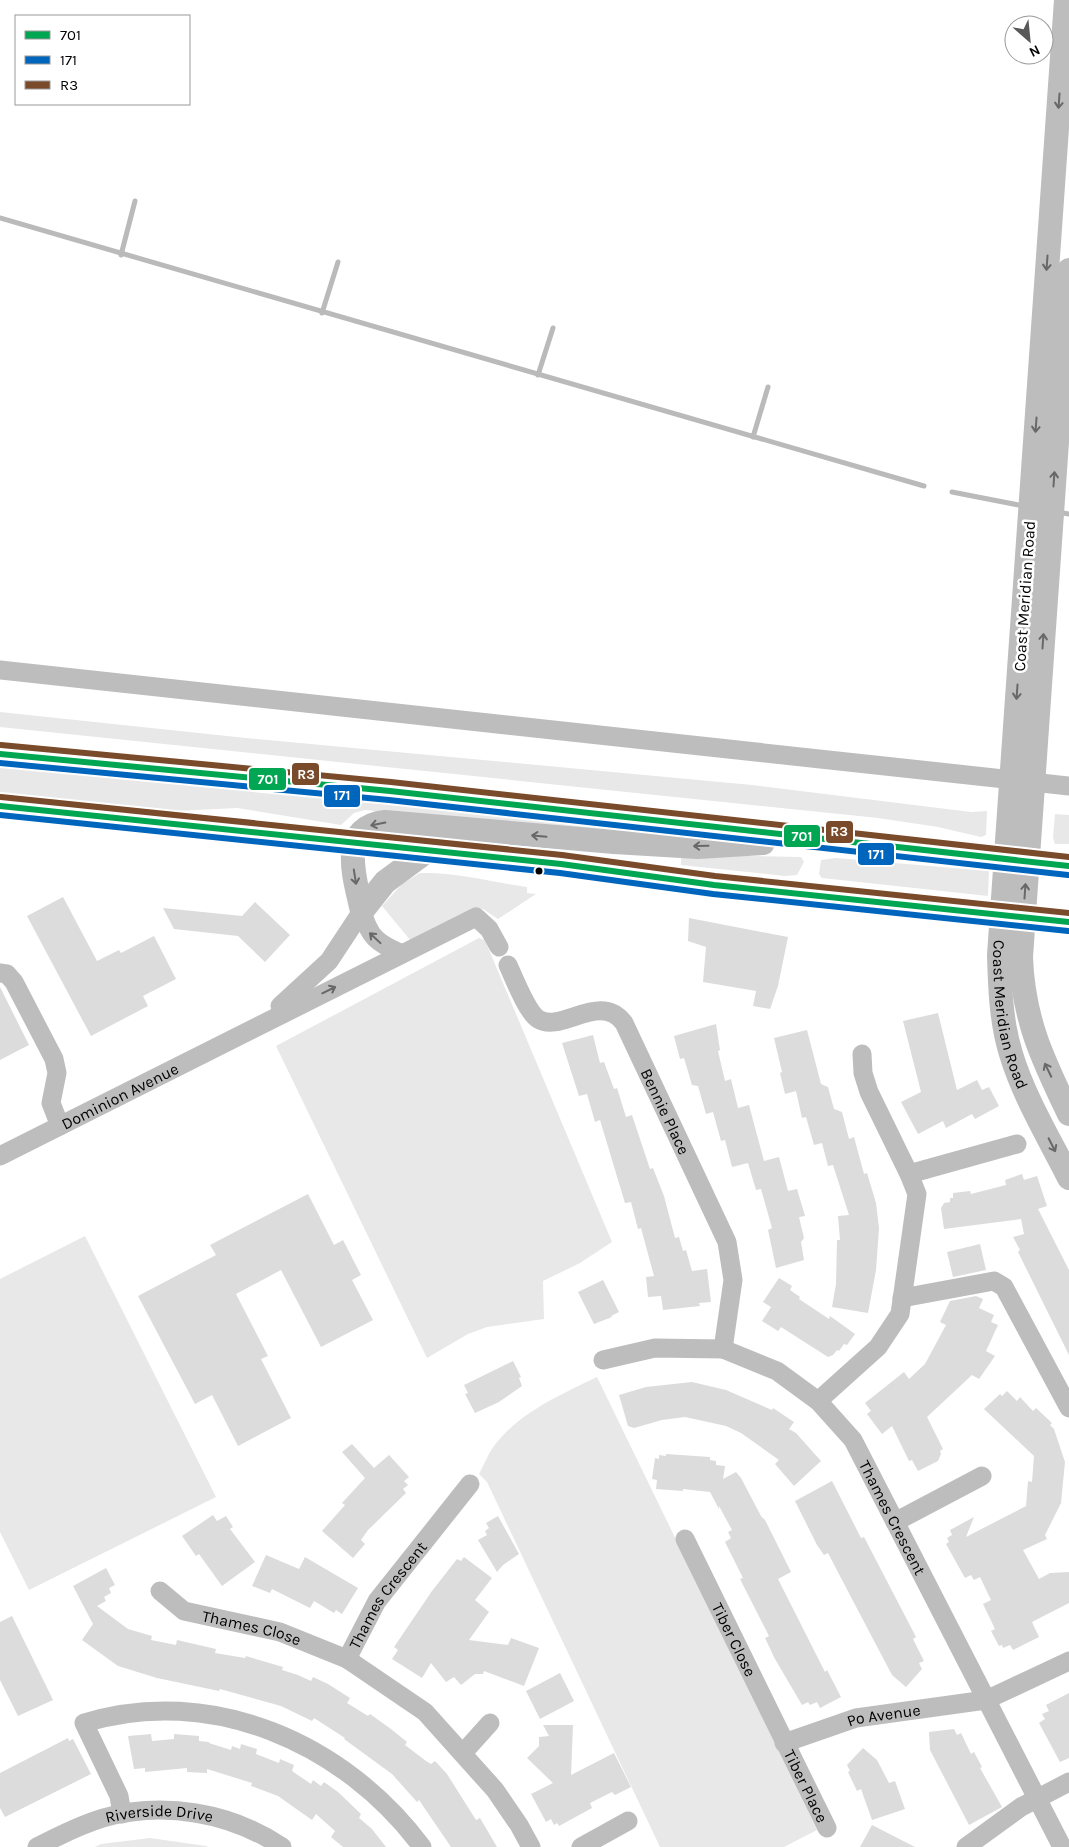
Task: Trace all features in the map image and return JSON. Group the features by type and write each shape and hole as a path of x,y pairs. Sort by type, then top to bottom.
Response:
{"main road":[{"name":"Coast Meridian Road","path":"1066,0 1010,956 1023,987 1032,1030 1039,1052 1069,1114"},
{"name":"Coast Meridian Road","path":"1069,270 1010,956 1003,1017 1010,1053 1023,1087 1069,1178"},
{"path":"0,754 390,791 1069,866"},
{"path":"0,806 561,864 724,886 1069,922"},
{"path":"362,911 354,873 354,843 363,829 375,823 385,822 614,842 698,847 837,840"},
{"path":"362,911 385,882 428,851"}],"street":[{"path":"0,670 1069,786"},
{"path":"362,911 366,927 374,938 384,946 402,954"},
{"name":"Dominion Avenue","path":"239,1035 290,999 329,961 362,911"},
{"name":"Dominion Avenue","path":"0,1156 476,917 489,929 499,946"},
{"name":"Bennie Place","path":"508,965 531,1011 538,1019 553,1021 605,1011 616,1014 624,1023 727,1242 732,1280 723,1349"},
{"path":"0,973 7,974 14,982 54,1059 57,1073 51,1103 60,1126"},
{"path":"818,1401 878,1347 900,1314 917,1194 869,1092 863,1073 862,1054"},
{"path":"909,1174 1017,1144"},
{"path":"902,1298 994,1281 1004,1287 1069,1408"},
{"name":"Thames Crescent","path":"603,1360 655,1348 723,1349 778,1371 818,1401 853,1440 1062,1847"},
{"path":"895,1522 982,1476"},
{"name":"Thames Crescent","path":"470,1484 377,1601 347,1659 425,1712 495,1790 519,1825 531,1847"},
{"name":"Tiber Close","path":"685,1538 784,1742"},
{"name":"Thames Close","path":"160,1591 184,1611 280,1632 347,1659"},
{"name":"Po Avenue","path":"784,1742 856,1718 986,1700 1069,1662"},
{"path":"122,1814 119,1796 84,1723 127,1713 168,1710 204,1713 267,1729 322,1755 378,1796 406,1826 422,1847"},
{"path":"463,1753 490,1723"},
{"name":"Tiber Place","path":"784,1742 827,1828"},
{"path":"966,1847 1021,1807 1069,1782"},
{"name":"Riverside Drive","path":"37,1847 83,1825 122,1814 156,1810 203,1815 248,1828 282,1847"},
{"path":"582,1847 628,1821"}],"shaded area":[{"path":"0,712 246,738 752,785 971,812 987,811 986,835 981,837 938,827 878,818 0,727"},
{"path":"8,763 664,831 673,834 631,837 365,810 354,813 341,825 237,808 155,812 0,796 0,764"},
{"path":"1055,814 1069,815 1069,844 1055,844 1053,838"},
{"path":"687,855 801,857 804,862 797,875 785,876 681,865 681,857"},
{"path":"836,858 989,871 988,896 822,878 819,874 821,860"},
{"path":"420,873 460,876 527,887 527,893 536,894 498,919 483,909 476,909 411,941 382,906 402,884"},
{"path":"479,938 484,940 487,945 612,1242 580,1263 543,1281 544,1319 487,1327 468,1334 427,1358 276,1046"},
{"path":"85,1236 216,1497 29,1590 0,1532 0,1279"},
{"path":"597,1377 817,1830 784,1847 660,1847 487,1482 479,1474 494,1446 516,1423 541,1405"},
{"path":"150,1838 209,1847 95,1847 101,1844"}],"building":[{"path":"63,897 97,961 119,950 121,953 154,936 176,979 143,996 148,1006 91,1036 27,916"},
{"path":"255,902 290,935 265,962 238,936 174,929 163,908 242,916"},
{"path":"689,918 788,937 778,986 770,1009 753,1006 756,991 703,982 706,947 688,941"},
{"path":"0,987 29,1045 0,1060"},
{"path":"938,1013 957,1090 977,1080 982,1090 989,1087 999,1106 975,1119 972,1114 946,1128 943,1121 918,1134 901,1102 921,1092 903,1021"},
{"path":"716,1024 720,1050 718,1051 725,1081 731,1079 738,1108 749,1105 764,1161 779,1157 788,1191 797,1189 805,1216 799,1217 804,1238 801,1242 804,1260 776,1268 768,1230 772,1228 761,1189 756,1190 748,1163 732,1167 725,1140 721,1141 713,1112 706,1114 698,1086 692,1085 684,1058 680,1059 674,1036"},
{"path":"807,1030 821,1084 828,1087 834,1109 842,1112 849,1139 854,1137 864,1174 867,1173 876,1203 879,1228 876,1270 868,1313 832,1307 836,1284 837,1240 840,1240 838,1216 849,1215 833,1165 828,1166 822,1143 814,1145 806,1117 802,1118 796,1091 785,1094 780,1073 782,1072 774,1038"},
{"path":"593,1035 600,1063 604,1062 614,1089 617,1088 626,1117 632,1115 650,1169 653,1168 664,1196 675,1238 679,1237 683,1251 686,1250 692,1271 707,1269 711,1302 699,1303 700,1306 663,1310 661,1296 648,1297 646,1277 654,1276 641,1228 638,1229 631,1202 625,1203 600,1120 595,1122 587,1094 579,1096 562,1043"},
{"path":"1022,1174 1024,1180 1037,1176 1047,1206 1038,1209 1069,1270 1069,1355 1018,1252 1020,1250 1013,1237 1024,1234 1021,1219 944,1229 941,1208 944,1203 950,1202 950,1198 953,1198 953,1193 970,1191 971,1194 1006,1185 1005,1180"},
{"path":"308,1194 334,1245 343,1240 361,1275 352,1280 373,1320 321,1347 281,1270 236,1294 268,1356 261,1359 291,1418 238,1446 212,1395 195,1404 138,1296 216,1255 210,1245"},
{"path":"980,1244 986,1270 953,1277 947,1252"},
{"path":"779,1278 792,1286 790,1290 800,1297 799,1299 829,1319 830,1316 855,1334 847,1345 844,1344 839,1351 837,1350 828,1357 781,1327 778,1331 762,1321 771,1307 763,1302"},
{"path":"603,1280 619,1312 594,1324 578,1292"},
{"path":"976,1296 983,1299 979,1308 994,1315 991,1322 998,1325 986,1351 995,1356 979,1379 972,1375 927,1417 943,1449 940,1451 941,1454 938,1461 918,1471 912,1460 909,1461 892,1426 882,1434 867,1414 871,1411 865,1403 904,1372 909,1379 925,1364 946,1325 940,1322 950,1301"},
{"path":"513,1361 521,1377 519,1378 522,1386 499,1402 475,1413 465,1394 468,1393 464,1385"},
{"path":"692,1382 726,1390 772,1410 773,1408 794,1422 789,1429 796,1433 821,1461 794,1486 775,1464 779,1460 741,1433 726,1426 685,1417 662,1420 634,1428 628,1426 619,1395 646,1387"},
{"path":"1007,1391 1017,1401 1020,1397 1033,1411 1036,1408 1052,1423 1050,1425 1054,1429 1065,1462 1061,1503 1045,1535 1047,1539 1023,1550 1039,1579 1050,1573 1069,1572 1069,1603 1032,1622 1039,1637 1013,1650 1010,1645 1003,1648 1002,1645 999,1646 991,1631 995,1629 983,1604 991,1600 980,1577 974,1580 971,1575 965,1578 946,1544 949,1542 947,1538 952,1535 950,1530 974,1517 966,1537 1026,1506 1028,1481 1032,1482 1034,1456 984,1409 1000,1394 1002,1396"},
{"path":"352,1444 374,1468 389,1455 409,1477 404,1481 408,1485 403,1489 406,1493 368,1530 361,1540 365,1544 353,1558 322,1531 345,1505 342,1503 365,1478 342,1452"},
{"path":"666,1454 710,1457 710,1460 716,1461 716,1465 725,1466 723,1479 736,1472 741,1478 791,1572 778,1579 825,1672 827,1670 841,1697 820,1708 817,1702 810,1705 808,1702 802,1705 765,1638 769,1636 740,1579 743,1578 725,1542 731,1538 728,1532 732,1530 710,1492 656,1489 657,1480 652,1479 655,1458 659,1459 659,1455 666,1456"},
{"path":"832,1481 861,1538 864,1537 916,1637 913,1639 924,1661 919,1663 922,1669 906,1687 892,1675 828,1553 824,1555 817,1545 795,1501"},
{"path":"213,1515 217,1521 226,1516 233,1527 230,1529 255,1562 222,1586 199,1554 196,1556 182,1536"},
{"path":"498,1516 519,1554 503,1565 497,1572 478,1540 487,1535 485,1531 489,1528 486,1523"},
{"path":"266,1555 299,1569 305,1557 358,1588 342,1614 336,1610 334,1613 314,1601 310,1608 272,1589 270,1593 252,1586"},
{"path":"464,1557 492,1578 475,1600 489,1612 469,1640 508,1645 511,1638 539,1648 524,1686 484,1671 483,1674 475,1674 461,1685 454,1677 446,1682 431,1663 422,1678 392,1659 398,1650 394,1647 432,1591 457,1559 461,1561"},
{"path":"106,1568 115,1585 109,1588 111,1593 104,1597 106,1601 97,1606 128,1629 152,1636 151,1640 176,1645 177,1640 216,1649 215,1653 245,1658 246,1656 283,1667 282,1670 311,1681 313,1677 328,1684 350,1698 347,1703 368,1716 370,1714 391,1729 407,1742 405,1745 426,1761 431,1764 435,1761 447,1774 476,1820 480,1818 497,1847 451,1847 419,1800 417,1802 392,1774 345,1738 314,1718 312,1721 281,1706 220,1689 219,1691 157,1678 118,1666 82,1640 93,1624 73,1586"},
{"path":"12,1616 53,1700 18,1716 0,1680 0,1622"},
{"path":"560,1673 574,1701 540,1719 526,1691"},
{"path":"1069,1693 1069,1758 1060,1762 1039,1723 1045,1719 1042,1714 1049,1711 1046,1705"},
{"path":"543,1725 573,1725 571,1775 614,1753 631,1787 615,1795 612,1792 590,1803 592,1808 559,1826 557,1823 554,1825 551,1819 546,1822 531,1794 553,1783 527,1758 539,1746 539,1737 549,1736"},
{"path":"954,1729 957,1735 961,1733 971,1754 974,1752 982,1767 980,1768 1002,1807 969,1825 930,1750 929,1732"},
{"path":"151,1734 152,1741 174,1739 174,1734 199,1736 199,1741 209,1742 231,1750 232,1746 240,1749 241,1744 257,1749 256,1754 279,1763 280,1759 294,1765 292,1771 311,1784 313,1780 321,1786 324,1782 338,1792 361,1814 359,1818 372,1829 386,1847 343,1847 331,1837 335,1831 316,1814 312,1820 278,1796 251,1786 252,1783 207,1769 207,1773 187,1772 187,1768 145,1772 145,1768 134,1769 128,1736"},
{"path":"68,1738 69,1741 73,1739 91,1774 5,1817 0,1808 0,1773"},
{"path":"863,1748 877,1760 889,1783 895,1781 905,1809 872,1820 861,1789 857,1791 848,1772 850,1771 847,1765"},
{"path":"872,1825 915,1847 860,1847"}],"waterway":[{"path":"121,255 135,201"},
{"path":"0,218 924,486"},
{"path":"322,313 338,262"},
{"path":"538,375 553,328"},
{"path":"753,437 768,387"},
{"path":"952,492 1024,506"},
{"path":"1057,512 1069,514"}],"transit line":[{"name":"R3","path":"1,745 391,782 1069,857"},
{"name":"701","path":"0,754 390,791 1069,866"},
{"name":"171","path":"0,763 389,800 1068,875"},
{"name":"R3","path":"1,797 562,855 715,876 1069,913"},
{"name":"701","path":"0,806 561,864 714,885 1069,922"},
{"name":"171","path":"0,815 560,873 713,894 1068,931"}]}
